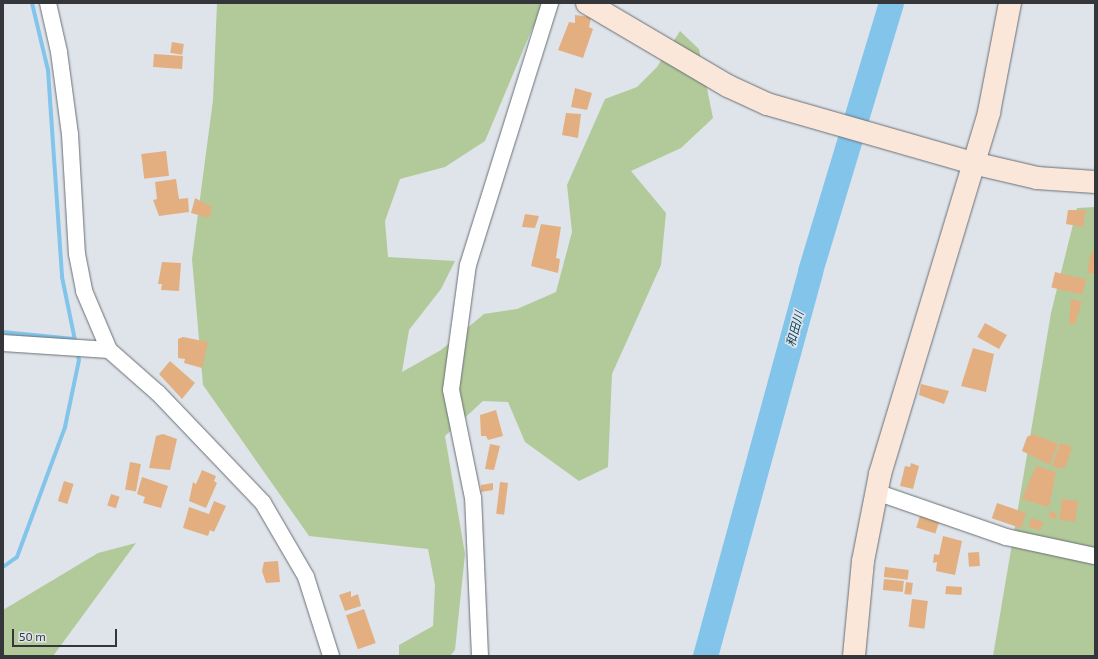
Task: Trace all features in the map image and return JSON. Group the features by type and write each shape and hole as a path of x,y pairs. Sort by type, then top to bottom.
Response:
{"street":[{"path":"48,3 59,52 70,134 77,254 84,291 109,350 158,393 263,503 306,577 331,656"},
{"path":"480,656 473,498 451,390 468,265 550,3"},
{"path":"587,3 742,94 973,163 1037,178 1095,182"},
{"path":"854,656 863,560 876,492 896,415 991,105 1010,3"},
{"path":"3,343 109,350"},
{"path":"876,492 1006,537 1095,556"}],"green space":[{"path":"217,3 552,3 532,29 485,141 445,167 400,179 385,221 388,257 455,261 441,289 409,330 402,372 441,350 484,314 517,309 556,292 572,232 567,185 605,99 637,87 657,67 680,31 699,49 713,118 681,148 631,171 666,213 661,265 612,374 608,467 579,481 525,442 508,402 483,401 445,436 465,554 455,650 450,656 399,656 399,645 433,626 435,585 428,549 309,536 203,385 192,259 213,100"},
{"path":"1095,207 1095,656 993,656 1051,313 1077,208"},
{"path":"136,543 53,656 3,656 3,610 98,553"}],"building":[{"path":"575,15 591,17 589,27 593,29 583,58 558,50 569,22 575,23"},
{"path":"172,42 184,44 182,55 170,53"},
{"path":"154,54 183,56 182,69 153,67"},
{"path":"575,88 592,93 587,110 571,107"},
{"path":"566,113 581,114 578,138 562,135"},
{"path":"166,151 169,176 144,179 141,154"},
{"path":"176,179 179,199 188,198 189,212 159,216 153,200 157,199 155,182"},
{"path":"195,198 212,207 209,218 191,213"},
{"path":"1068,210 1086,210 1083,227 1066,224"},
{"path":"525,214 539,216 535,228 522,227"},
{"path":"541,224 561,227 556,258 560,259 558,273 531,266"},
{"path":"1095,249 1095,274 1087,273 1090,256"},
{"path":"162,262 181,263 179,291 161,290 162,284 158,284"},
{"path":"1055,272 1086,279 1083,295 1051,288"},
{"path":"1071,299 1082,302 1075,324 1069,324"},
{"path":"985,323 1007,335 999,349 977,337"},
{"path":"183,337 208,342 202,368 184,363 185,359 178,358 178,339"},
{"path":"973,348 994,354 986,392 961,386"},
{"path":"170,361 195,383 182,399 159,374"},
{"path":"921,384 949,391 944,404 919,395"},
{"path":"496,410 503,436 488,440 486,436 481,436 480,415"},
{"path":"163,434 177,439 170,470 149,468 156,436"},
{"path":"1033,434 1058,444 1050,465 1022,451 1027,437"},
{"path":"1060,443 1072,447 1066,466 1061,469 1052,466"},
{"path":"490,444 500,446 494,470 485,469"},
{"path":"130,462 141,464 136,491 125,490"},
{"path":"911,463 919,466 913,489 900,486 905,466 910,467"},
{"path":"1036,466 1056,472 1049,507 1022,499"},
{"path":"202,470 216,476 214,481 217,483 206,508 189,501 193,482 196,484"},
{"path":"142,477 168,486 161,508 143,503 145,497 137,494"},
{"path":"64,481 74,484 67,504 58,501"},
{"path":"500,482 508,483 504,515 496,514"},
{"path":"493,483 493,490 481,492 481,485"},
{"path":"111,494 120,497 116,508 107,505"},
{"path":"1062,499 1078,501 1075,522 1059,520"},
{"path":"214,501 226,506 214,532 210,530 208,536 183,528 189,507 209,514"},
{"path":"997,503 1026,513 1021,528 992,518"},
{"path":"1050,511 1057,514 1056,519 1049,518"},
{"path":"920,516 939,522 935,534 916,527"},
{"path":"1031,518 1043,522 1041,531 1028,527"},
{"path":"943,536 962,541 955,575 936,571 937,562 933,563 934,554 939,555"},
{"path":"979,552 980,566 969,567 968,553"},
{"path":"278,561 280,582 266,583 262,571 264,562"},
{"path":"885,567 909,570 908,580 884,577"},
{"path":"884,579 904,581 903,592 883,590"},
{"path":"906,582 913,583 911,595 904,594"},
{"path":"946,586 962,587 961,595 945,594"},
{"path":"351,591 351,597 358,594 361,606 345,611 339,595"},
{"path":"912,599 928,601 924,629 909,627"},
{"path":"364,609 376,643 358,649 346,615"}],"waterway":[{"path":"32,3 48,70 62,277 76,345"},
{"name":"和田川","path":"705,656 810,271 891,3"},
{"path":"3,332 74,339"},
{"path":"3,567 17,557 65,427 79,360 77,351"}]}
